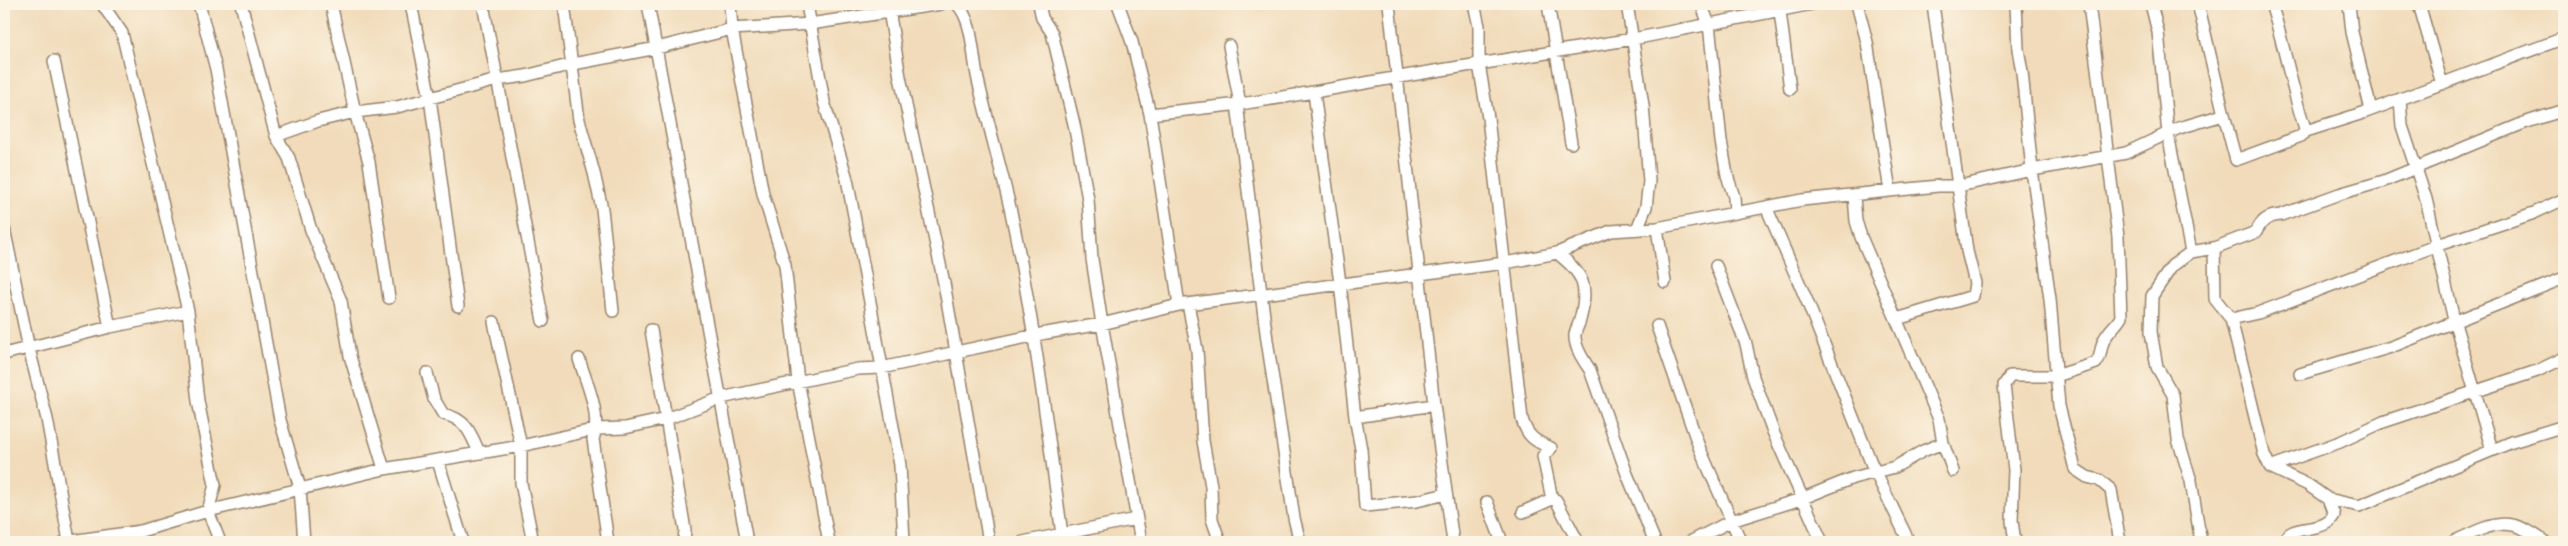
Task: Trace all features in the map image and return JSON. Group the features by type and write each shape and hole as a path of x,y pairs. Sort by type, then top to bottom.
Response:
{"street":[{"path":"102,4 122,33 188,311 198,401 215,485 208,511 220,542"},
{"path":"198,4 218,78 280,420 300,488 304,542"},
{"path":"241,4 276,136 289,158 311,230 341,301 350,356 384,470"},
{"path":"331,4 355,112 369,162 389,298"},
{"path":"411,4 430,98 458,306"},
{"path":"483,4 543,321"},
{"path":"564,4 579,120 594,172 602,209 613,310"},
{"path":"648,4 747,542"},
{"path":"730,4 732,29 763,194 785,265 798,381 829,542"},
{"path":"807,4 824,102 847,179 900,465 904,542"},
{"path":"276,136 318,121 355,112 397,106 497,80 525,76 573,64 657,48 732,29 810,24 889,8 941,4"},
{"path":"957,4 963,10 969,29 977,78 1010,212 1034,336 1063,539"},
{"path":"1039,4 1042,18 1052,33 1074,124 1088,199 1092,259 1102,324 1141,542"},
{"path":"1118,4 1132,42 1150,114 1183,304 1197,350 1203,441 1211,486 1212,519 1220,542"},
{"path":"1389,4 1434,405 1453,542"},
{"path":"1474,4 1479,26 1480,64 1522,419 1526,433 1534,441 1551,448 1543,456 1552,499 1556,500 1578,542"},
{"path":"1548,4 1571,143"},
{"path":"1627,4 1643,105 1649,181 1646,207 1637,229"},
{"path":"1701,4 1709,24 1721,141 1726,175 1734,197 1735,213"},
{"path":"1150,114 1238,104 1354,87 1396,76 1633,39 1779,8 1812,4"},
{"path":"1857,4 1867,42 1890,191"},
{"path":"1897,319 1973,296 1976,283 1967,251 1933,4"},
{"path":"2016,4 2018,49 2032,170 2050,298 2058,406 2074,469 2087,477 2099,480 2111,490 2120,542"},
{"path":"2015,542 2012,521 2014,470 2004,385 2010,376 2056,376 2096,363 2099,359 2105,337 2116,326 2120,317 2118,237 2089,4"},
{"path":"2152,4 2158,32 2168,134 2191,252"},
{"path":"2198,4 2216,75 2223,115 2236,160 2301,136 2306,131 2371,110 2564,38"},
{"path":"2271,4 2281,32 2293,92 2306,131"},
{"path":"2349,4 2352,32 2371,110"},
{"path":"2419,4 2427,38 2442,84"},
{"path":"889,8 900,77 934,229 989,542"},
{"path":"1779,8 1790,89"},
{"path":"1230,46 1285,457 1300,542"},
{"path":"54,61 110,327"},
{"path":"1314,93 1340,283 1355,417 1361,449 1365,506 1417,501 1446,494"},
{"path":"2400,99 2402,126 2426,199 2454,320 2492,450"},
{"path":"2201,542 2191,481 2178,439 2173,395 2157,368 2151,332 2152,296 2172,266 2191,252 2214,248 2256,232 2261,222 2272,216 2281,215 2415,169 2524,122 2564,110"},
{"path":"4,228 29,349 47,419 67,542 142,537 208,511 300,488 384,470 521,446 597,429 625,428 666,420 721,398 858,369 881,368 1034,336 1102,324 1183,304 1505,263 1557,253 1611,231 1657,228 1735,213 1767,209 1802,200 1938,186 1959,186 2032,170 2107,157 2126,153 2196,121 2223,115"},
{"path":"1854,196 1856,221 1861,237 1939,419 1943,443 1953,471"},
{"path":"2231,319 2258,313 2438,245 2534,213 2564,199"},
{"path":"1767,209 1793,266 1876,474 1909,542"},
{"path":"1657,228 1665,282"},
{"path":"2214,248 2215,298 2231,319 2257,430 2270,467 2308,485 2328,499 2359,506 2492,450 2564,426"},
{"path":"1557,253 1582,278 1585,290 1580,320 1575,335 1582,359 1590,370 1627,474 1655,542"},
{"path":"1716,266 1746,344 1762,402 1822,542"},
{"path":"2300,374 2391,347 2454,320 2564,278"},
{"path":"4,354 110,327 188,311"},
{"path":"494,322 521,446 521,483 533,542"},
{"path":"1657,326 1699,447 1741,542"},
{"path":"651,330 685,530 684,542"},
{"path":"579,358 594,408 597,429 593,439 608,542"},
{"path":"2270,467 2340,442 2383,422 2537,371 2564,358"},
{"path":"427,373 434,399 443,414 456,417 468,429 479,452"},
{"path":"1355,417 1434,405"},
{"path":"1690,542 1731,522 1802,499 1853,478 1876,474 1895,467 1917,454 1943,443"},
{"path":"438,461 463,542"},
{"path":"1523,512 1552,499"},
{"path":"2283,542 2285,536 2291,532 2329,522 2334,515 2328,499"},
{"path":"1487,502 1502,542"},
{"path":"1023,542 1063,539 1136,519"},
{"path":"2453,542 2498,524 2512,523 2535,534 2545,542"}]}
